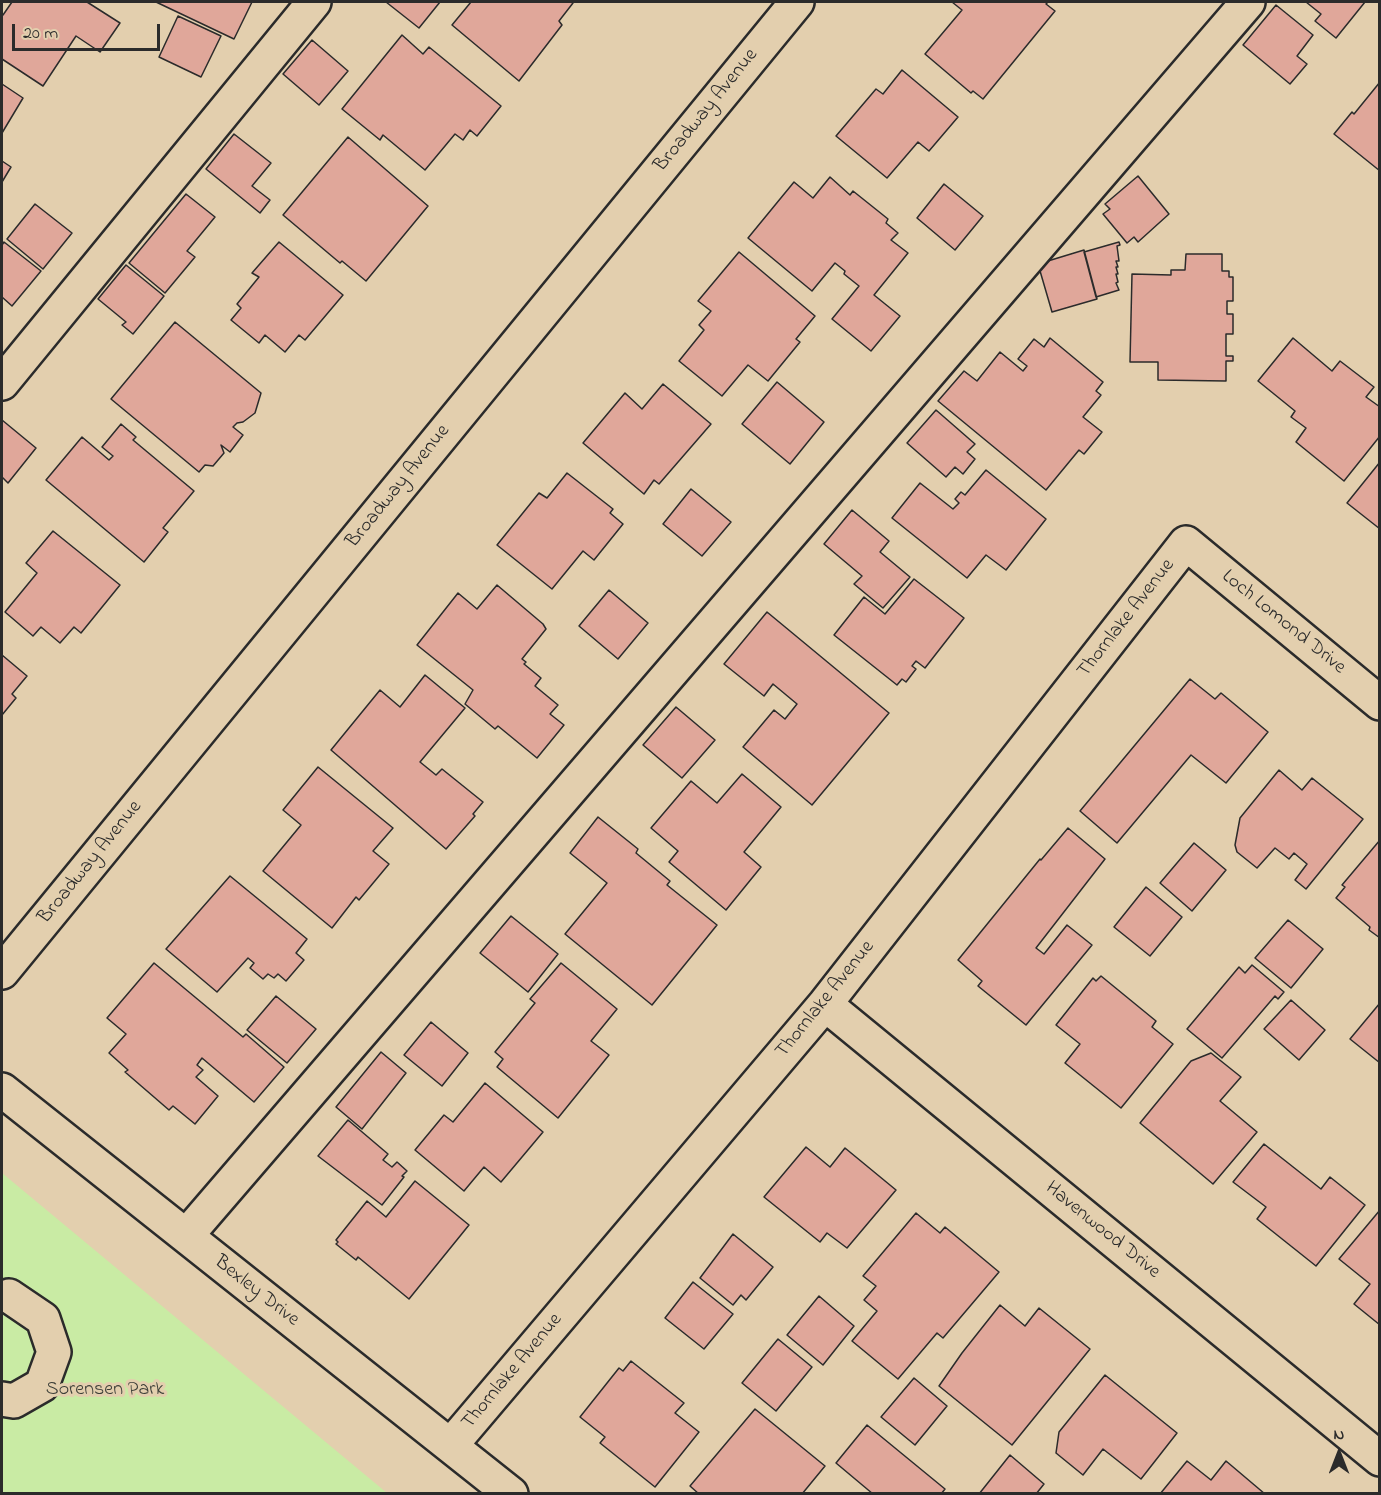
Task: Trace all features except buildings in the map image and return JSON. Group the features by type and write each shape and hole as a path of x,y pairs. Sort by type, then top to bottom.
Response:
{"street":[{"path":"2,383 314,2"},
{"name":"Broadway Avenue","path":"2,972 797,2"},
{"path":"186,1236 1248,2"},
{"name":"Loch Lomond Drive","path":"1186,543 1380,703"},
{"name":"Thornlake Avenue","path":"450,1445 825,1004 1186,543"},
{"name":"Havenwood Drive","path":"825,1004 1380,1459"},
{"name":"Bexley Drive","path":"2,1090 511,1494"},
{"path":"2,1399 14,1401 42,1385 54,1352 43,1319 9,1296"}],"green space":[{"name":"Sorensen Park","path":"2,1173 387,1493 2,1493"}]}
